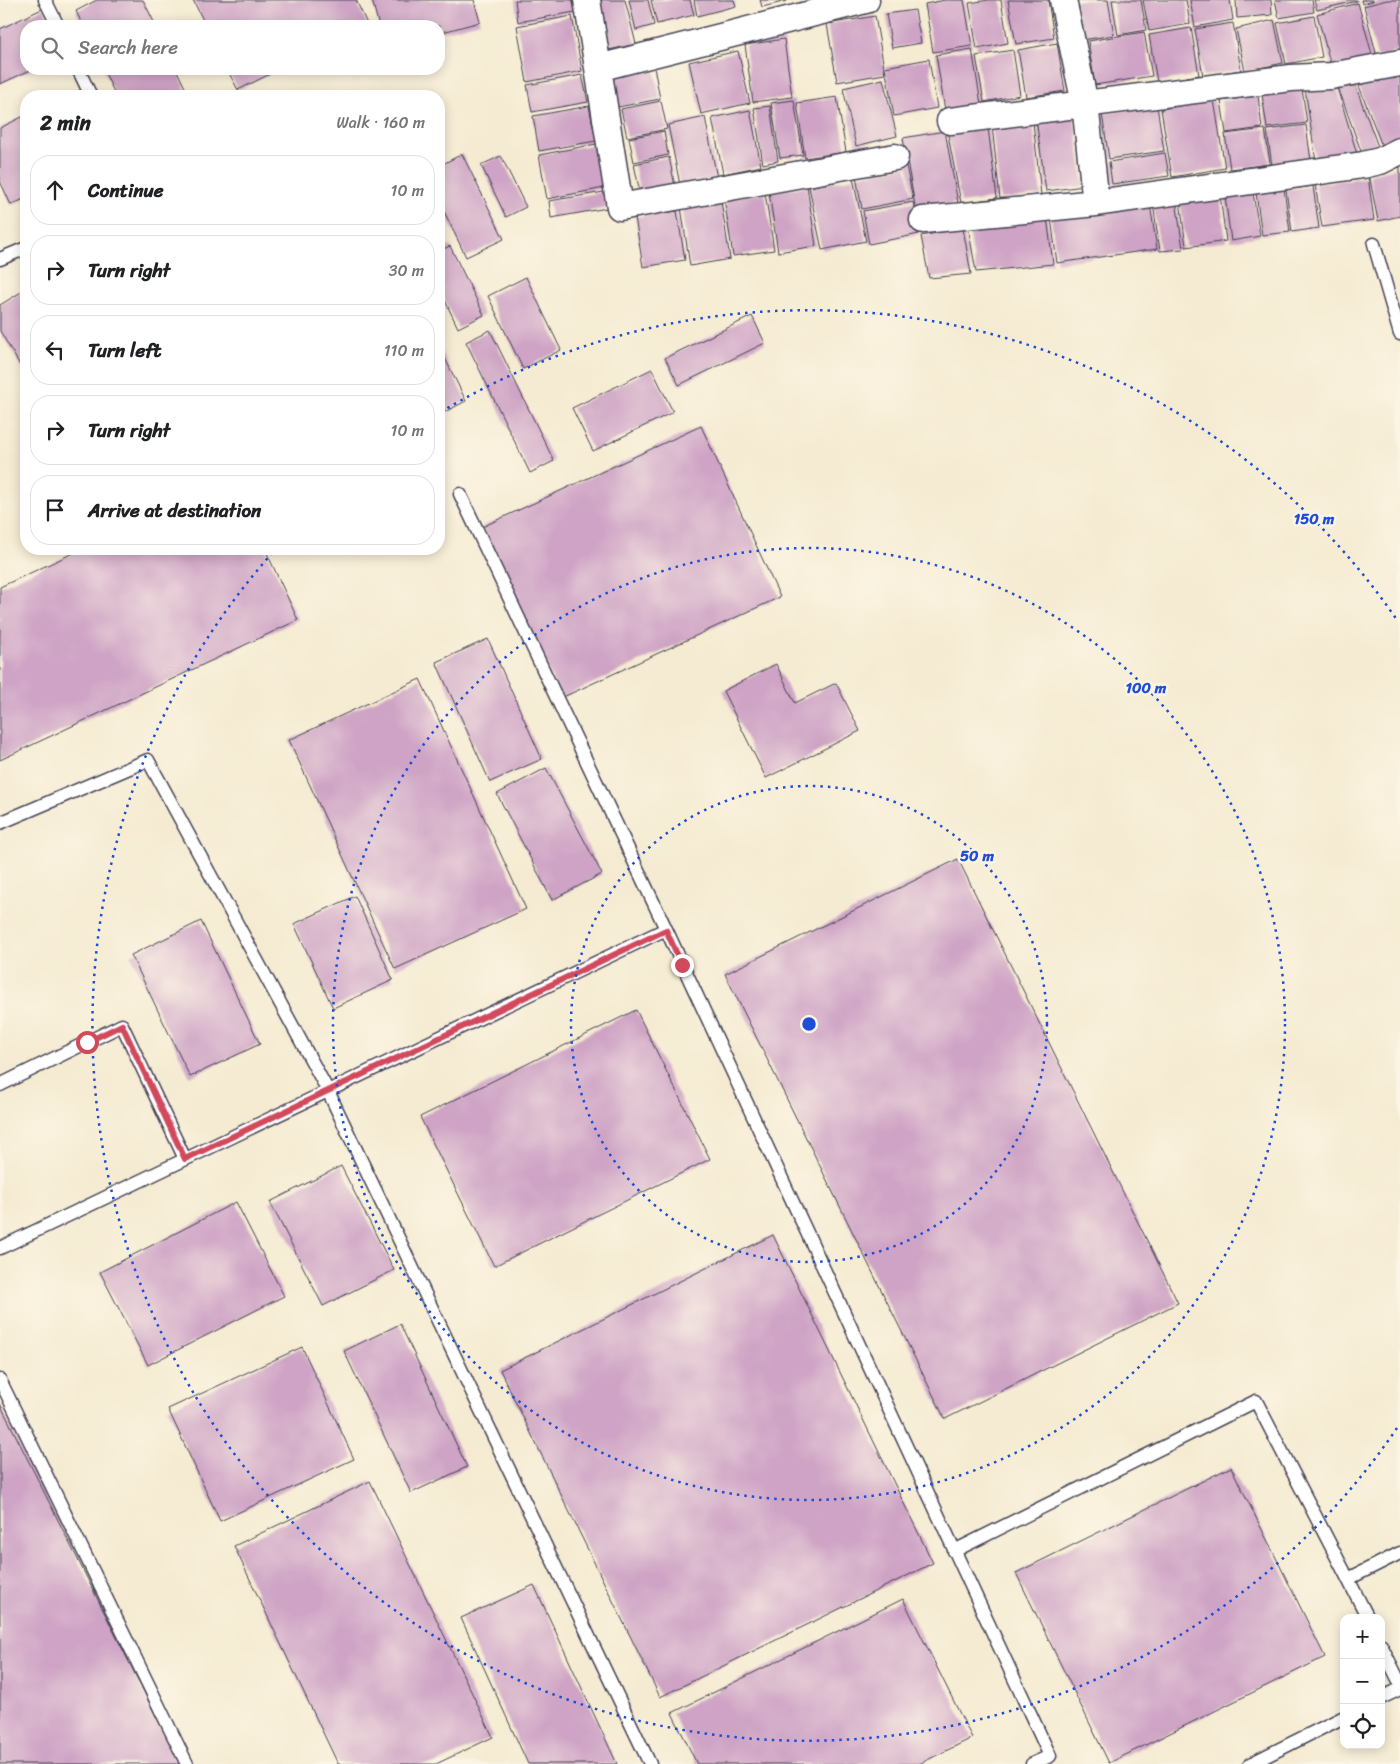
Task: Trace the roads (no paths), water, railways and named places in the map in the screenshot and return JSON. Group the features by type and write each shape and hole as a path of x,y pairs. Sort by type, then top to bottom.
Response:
{"street":[{"path":"587,0 620,207 895,157"},
{"path":"598,68 866,0"},
{"path":"1063,0 1085,104 1096,202"},
{"path":"950,120 1281,80 1331,76 1400,63"},
{"path":"923,220 1096,202 1363,165 1380,161 1400,151"}],"lane":[{"path":"45,0 55,20"},
{"path":"81,75 88,90"},
{"path":"1374,244 1400,334"},
{"path":"0,260 20,251"},
{"path":"460,494 666,930 1050,1756 1032,1764"},
{"path":"0,823 148,760 328,1091 650,1764"},
{"path":"0,1233 3,1247 666,930"},
{"path":"0,1085 122,1025 185,1159"},
{"path":"0,1380 187,1764"},
{"path":"954,1551 1256,1401 1366,1614"},
{"path":"1348,1579 1400,1553"},
{"path":"1385,1653 1400,1683"},
{"path":"1385,1696 1400,1689"},
{"path":"1250,1764 1340,1719"}]}
